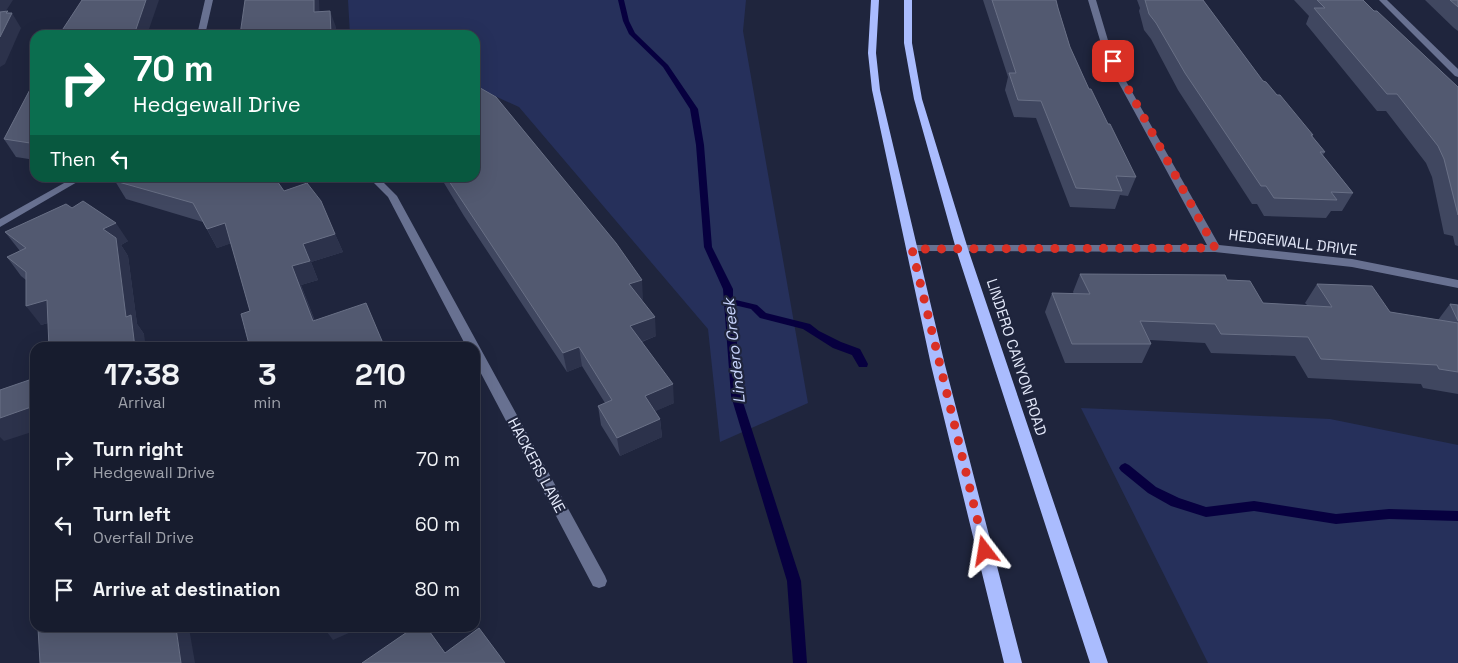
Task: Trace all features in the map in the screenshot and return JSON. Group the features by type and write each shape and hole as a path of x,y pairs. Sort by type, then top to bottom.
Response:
{"main road":[{"path":"875,0 872,53 876,90 938,365 1013,663"},
{"name":"LINDERO CANYON ROAD","path":"908,0 908,44 918,99 962,249 1099,663"}],"street":[{"path":"202,30 209,0"},
{"path":"1092,0 1106,47 1119,76 1215,248"},
{"path":"1383,0 1458,74"},
{"path":"0,224 71,182"},
{"name":"HACKERS LANE","path":"378,182 392,196 470,342"},
{"name":"HEDGEWALL DRIVE","path":"912,249 1215,248 1352,263 1458,284"},
{"name":"HACKERS LANE","path":"480,360 600,581"}],"shaded area":[{"path":"348,0 746,0 743,31 808,403 720,442 708,329 519,107 480,89 480,30 350,30"},
{"path":"1081,408 1330,419 1458,445 1458,663 1208,663"}],"building":[{"path":"82,0 146,0 136,30 62,30"},
{"path":"245,0 314,0 314,12 330,11 331,30 241,30"},
{"path":"992,0 1056,0 1070,47 1089,89 1091,89 1108,124 1110,124 1136,177 1116,176 1122,191 1076,188 1041,101 1018,100 1009,73 1016,73"},
{"path":"1145,0 1203,0 1263,81 1277,95 1280,95 1313,135 1311,135 1325,152 1320,152 1353,193 1331,192 1337,200 1274,198 1266,186 1261,186 1185,73 1149,14"},
{"path":"1317,0 1363,0 1458,87 1458,215 1444,159 1438,146 1397,94 1387,94 1314,8 1325,8"},
{"path":"1450,0 1458,0 1458,7"},
{"path":"8,11 6,13 12,13 0,37 0,12"},
{"path":"480,88 496,97 616,243 642,280 629,284 655,317 630,326 673,384 645,396 660,419 617,438 598,406 612,400 579,347 563,353 450,182 480,182"},
{"path":"30,90 30,143 4,139"},
{"path":"119,182 278,182 284,191 307,183 321,201 335,234 303,244 310,261 292,266 313,321 366,303 382,342 248,342 241,314 250,311 225,223 207,229 193,203"},
{"path":"83,201 116,223 103,229 116,238 126,317 131,315 134,342 49,342 47,300 26,306 26,272 7,257 26,248 5,232 66,204 72,208"},
{"path":"1080,274 1225,275 1227,280 1250,281 1263,303 1332,307 1317,284 1372,286 1390,312 1458,323 1458,372 1439,369 1437,365 1321,359 1308,337 1221,334 1215,324 1140,321 1151,344 1072,344 1052,293 1090,294"},
{"path":"1450,304 1458,305 1458,321"},
{"path":"30,380 30,407 0,418 0,390"},
{"path":"480,629 505,663 362,663 407,632 430,632 445,653 474,632 480,632"},
{"path":"38,632 177,632 181,663 40,663"}],"waterway":[{"name":"Lindero Creek","path":"621,0 626,21 632,34 666,66 694,109 700,145 708,247 728,289 729,298"},
{"path":"729,298 733,302 754,307 763,316 806,326 837,345 856,352 863,364"},
{"name":"Lindero Creek","path":"729,298 736,396 794,581 800,663"},
{"path":"1125,468 1152,490 1175,502 1206,512 1254,506 1336,519 1389,514 1458,516"}],"route":[{"path":"985,551 938,365 912,249 1215,248 1119,76 1113,61"}]}
